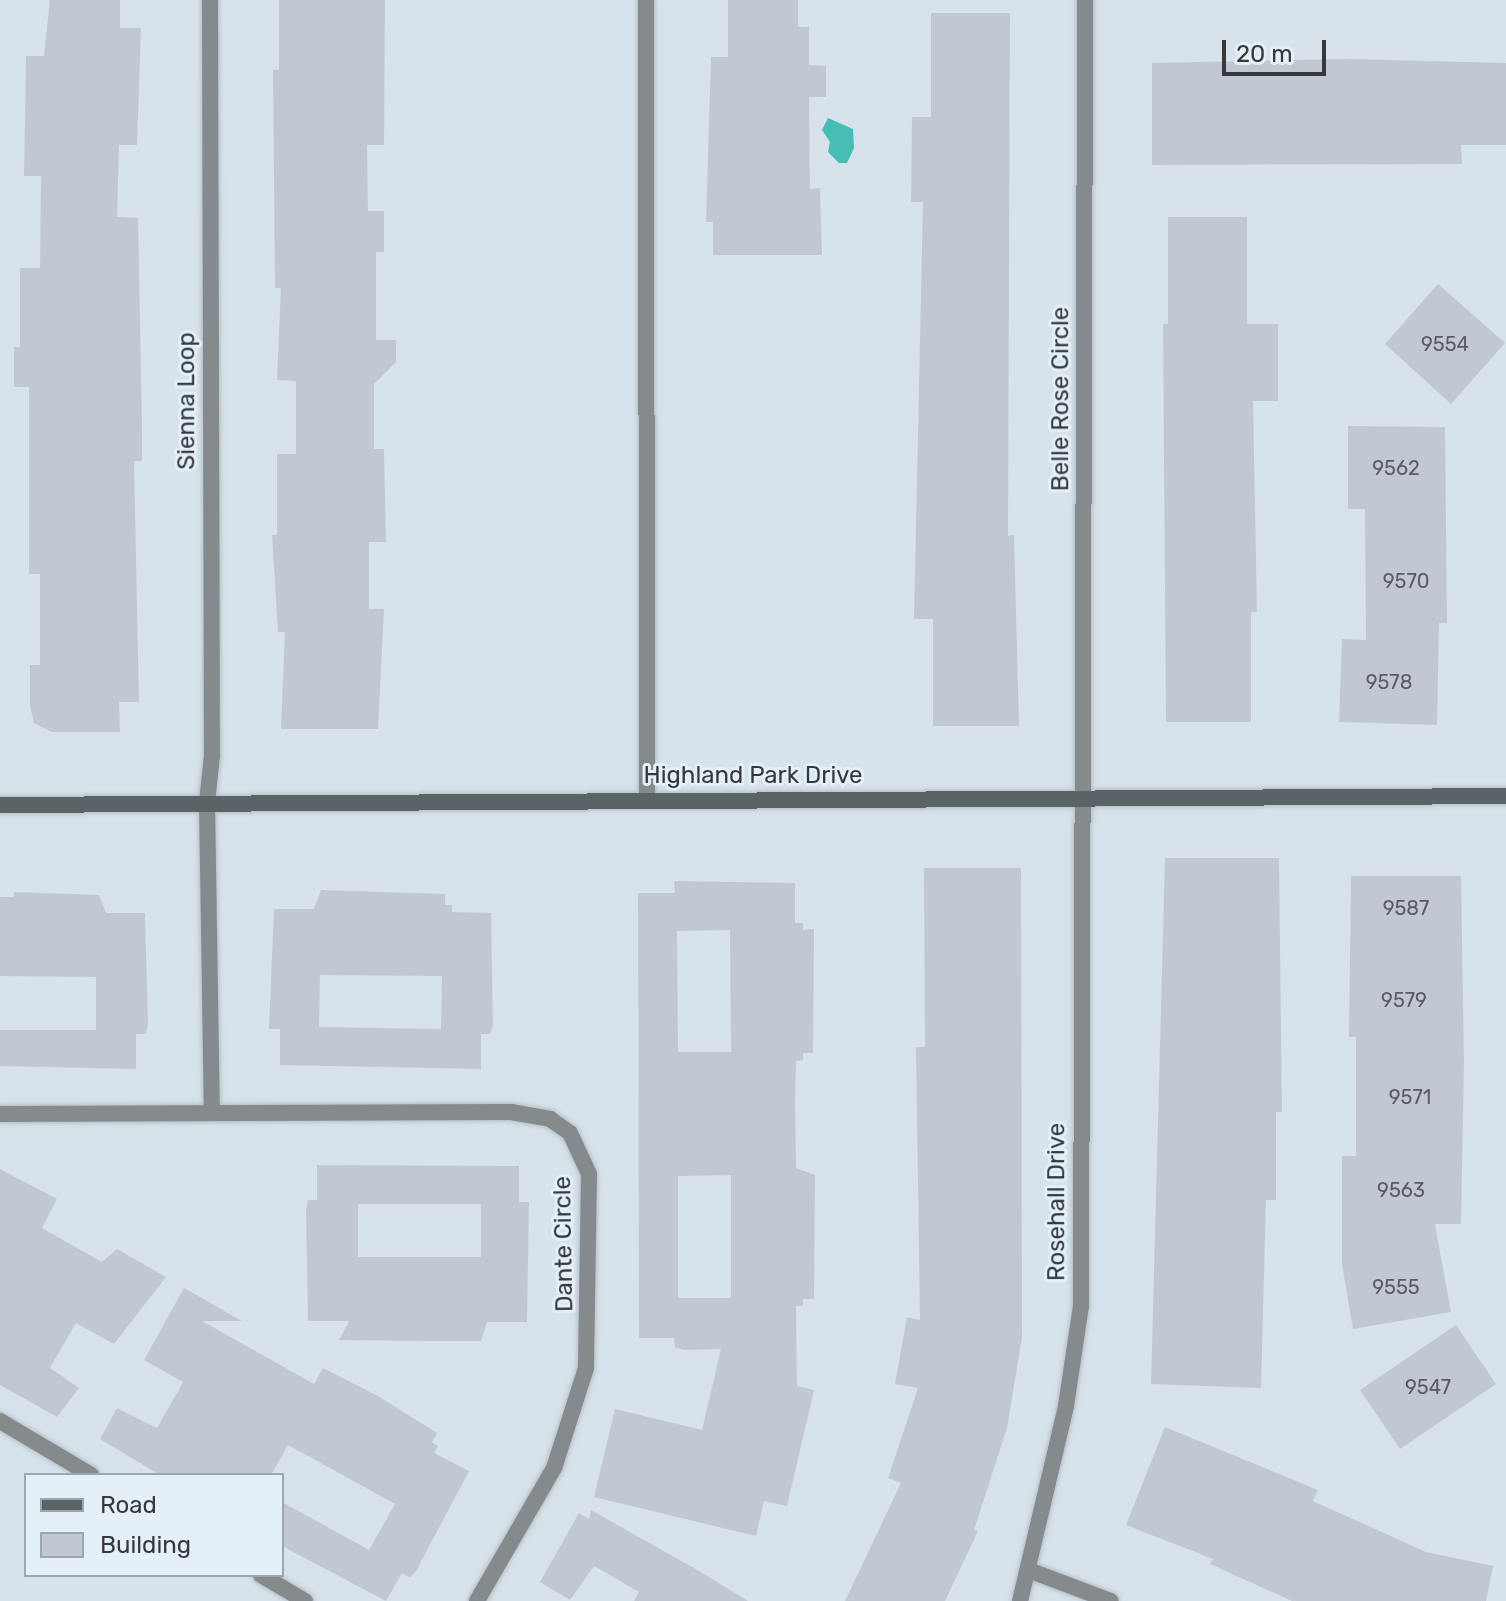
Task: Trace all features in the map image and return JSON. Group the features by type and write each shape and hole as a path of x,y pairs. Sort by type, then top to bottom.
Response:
{"street":[{"name":"Sienna Loop","path":"207,802 212,756 210,0"},
{"path":"646,0 647,801"},
{"name":"Belle Rose Circle","path":"1084,798 1085,0"},
{"name":"Highland Park Drive","path":"0,805 1506,796"},
{"name":"Rosehall Drive","path":"1020,1601 1031,1571 1081,1306 1084,798"},
{"path":"207,802 212,1113"},
{"name":"Dante Circle","path":"0,1114 528,1113 558,1124 583,1153 591,1198 589,1328 577,1404 554,1468 477,1601"},
{"path":"0,1421 88,1473"},
{"path":"1031,1571 1111,1601"},
{"path":"264,1577 305,1601"}],"shaded area":[{"path":"828,118 853,129 854,148 847,163 839,163 828,152 830,142 822,130"}],"building":[{"path":"50,0 120,0 120,28 141,28 137,145 119,145 117,217 138,218 142,426 142,461 134,461 139,702 119,702 120,732 52,732 34,723 30,706 30,665 40,665 40,574 29,574 29,387 14,387 14,347 20,347 20,268 40,268 41,176 24,176 26,56 44,56"},
{"path":"279,0 385,0 384,145 367,145 368,211 384,211 384,252 376,252 376,340 396,340 396,362 374,384 374,449 384,449 386,542 369,542 369,609 384,609 378,729 281,729 285,632 278,632 272,535 277,535 277,454 296,454 296,381 277,380 281,288 275,288 273,70 279,70"},
{"path":"728,0 798,0 798,27 809,27 809,65 826,66 826,97 809,97 810,189 820,188 822,255 713,255 713,222 706,222 711,57 728,57"},
{"path":"931,13 1010,13 1008,536 1014,535 1019,726 933,726 933,619 914,619 923,202 911,202 912,117 931,117"},
{"path":"1349,59 1506,63 1506,145 1461,145 1462,164 1152,165 1152,63"},
{"path":"1168,217 1247,217 1247,324 1278,324 1278,401 1253,401 1257,612 1251,612 1251,722 1166,722 1163,324 1168,324"},
{"path":"1438,284 1505,343 1451,404 1385,344"},
{"path":"1348,426 1445,427 1447,623 1439,623 1437,725 1339,722 1342,639 1366,640 1365,509 1348,509"},
{"path":"1165,858 1279,858 1282,1112 1276,1112 1276,1200 1266,1200 1261,1388 1151,1384"},
{"path":"924,868 1021,868 1022,1337 1007,1428 974,1530 978,1531 945,1601 845,1601 901,1483 888,1478 918,1388 895,1384 907,1317 920,1320 916,1047 925,1047"},
{"path":"1351,876 1461,876 1464,1063 1461,1224 1435,1224 1451,1312 1353,1329 1342,1264 1342,1156 1356,1156 1356,1037 1349,1037"},
{"path":"674,881 795,883 795,923 803,923 803,930 814,929 813,1053 803,1053 803,1060 796,1061 795,1100 796,1168 815,1175 814,1299 803,1299 803,1306 796,1306 797,1386 814,1390 787,1506 764,1501 756,1536 594,1497 615,1409 702,1430 721,1349 683,1350 675,1347 674,1338 639,1338 638,893 675,893","holes":["730,930 731,1052 678,1052 677,931","731,1175 731,1298 678,1298 678,1176"]},
{"path":"321,890 445,894 445,905 452,905 452,912 491,913 493,1026 490,1034 481,1034 481,1069 280,1065 280,1029 269,1029 274,909 314,909","holes":["320,975 442,976 441,1029 319,1027"]},
{"path":"14,892 99,895 106,913 145,913 148,1026 145,1034 136,1034 136,1069 0,1066 0,1030 96,1030 96,977 0,976 0,897 14,897"},
{"path":"317,1165 519,1166 519,1202 529,1202 527,1322 487,1322 481,1341 339,1340 349,1321 308,1321 306,1209 308,1200 317,1200","holes":["358,1204 481,1204 481,1257 358,1257"]},
{"path":"0,1169 57,1199 42,1228 102,1262 117,1249 166,1277 114,1344 76,1323 50,1368 79,1388 57,1417 0,1385"},
{"path":"184,1288 242,1321 202,1321 314,1384 323,1368 378,1396 437,1433 432,1442 438,1446 434,1453 469,1471 416,1571 410,1578 402,1573 386,1601 284,1547 284,1503 369,1550 395,1504 288,1445 272,1473 157,1473 100,1439 117,1408 157,1428 183,1382 144,1360"},
{"path":"1456,1325 1496,1384 1400,1449 1360,1390"},
{"path":"1165,1427 1318,1490 1313,1501 1426,1552 1493,1566 1486,1601 1292,1601 1210,1564 1213,1559 1126,1525"},
{"path":"591,1510 748,1601 634,1601 639,1592 594,1566 570,1600 540,1582 579,1513 589,1519"}]}
